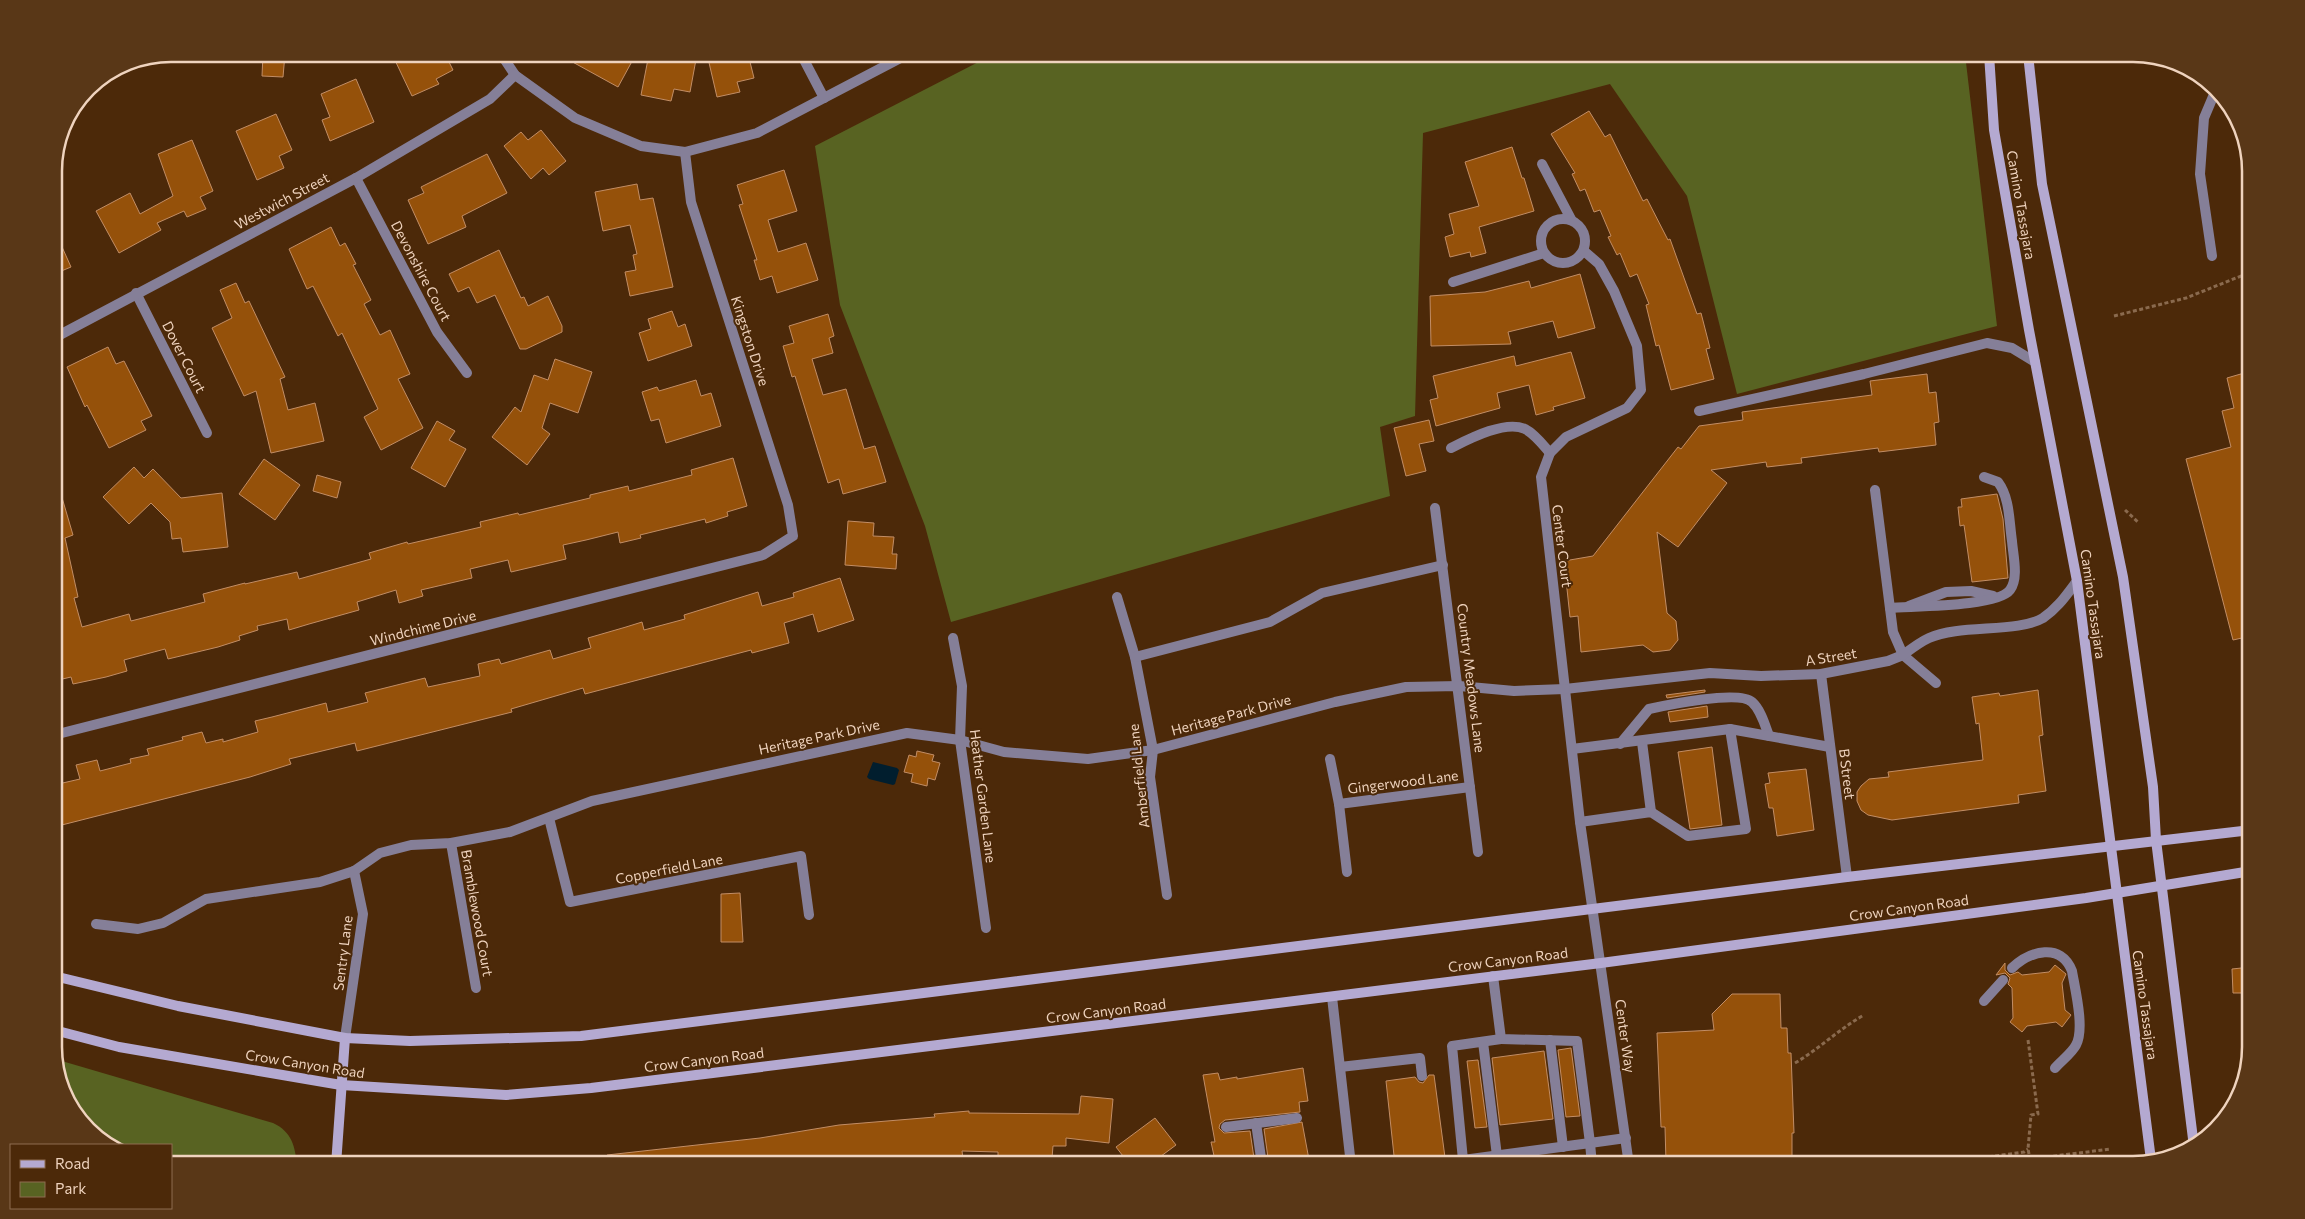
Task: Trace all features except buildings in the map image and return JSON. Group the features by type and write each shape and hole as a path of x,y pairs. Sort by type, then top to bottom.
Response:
{"main road":[{"name":"Camino Tassajara","path":"1990,62 1994,130 2035,362 2077,580 2150,1155"},
{"name":"Camino Tassajara","path":"2029,62 2042,184 2123,578 2153,788 2156,840 2193,1139"},
{"path":"63,978 178,1006 345,1038 410,1041 581,1036 1594,911 1847,877 2242,831"},
{"name":"Crow Canyon Road","path":"63,1032 119,1047 341,1085 506,1095 591,1088 1332,997 2116,894 2242,873"},
{"path":"337,1156 345,1038"}],"street":[{"path":"507,63 515,75 575,118 641,146 685,152 757,134 892,63"},
{"path":"806,63 824,98"},
{"name":"Westwich Street","path":"63,333 356,178 490,99 515,75"},
{"path":"2212,256 2200,174 2204,118 2213,98"},
{"name":"Kingston Drive","path":"685,152 691,202 788,505 793,536"},
{"path":"1542,164 1571,219"},
{"name":"Devonshire Court","path":"356,178 438,332 467,373"},
{"path":"1571,219 1579,224 1584,232 1586,242 1584,251 1578,258 1569,262 1560,263 1551,260 1544,253 1541,235 1546,226 1553,220 1571,219"},
{"name":"Center Court","path":"1584,251 1600,264 1614,290 1637,346 1641,390 1627,408 1566,437 1550,453 1541,477 1580,822 1594,911"},
{"path":"1453,282 1544,253"},
{"name":"Dover Court","path":"136,293 208,433"},
{"path":"1698,411 1854,376 1987,343 2012,348 2035,362"},
{"path":"1451,448 1478,434 1507,427 1524,428 1536,437 1550,453"},
{"path":"1890,608 1907,607 1946,592 1971,591 1985,596 2001,597 2013,584 2014,563 2006,498 1998,482 1984,477"},
{"path":"1875,490 1893,632 1903,655 1936,683"},
{"name":"Country Meadows Lane","path":"1435,508 1459,686 1478,852"},
{"name":"Windchime Drive","path":"63,733 763,555 793,536"},
{"path":"1136,658 1270,622 1322,593 1442,565"},
{"name":"A Street","path":"1565,689 1710,673 1760,676 1821,674 1888,661 1903,655 1929,638 1949,633 2028,623 2042,618 2059,606 2077,580"},
{"name":"Amberfield Lane","path":"1117,597 1136,658 1153,750 1150,776 1167,895"},
{"name":"Heather Garden Lane","path":"953,638 962,686 960,740 986,928"},
{"name":"B Street","path":"1821,674 1847,877"},
{"name":"Heritage Park Drive","path":"96,924 138,928 163,923 206,899 320,882 354,871 380,853 411,845 451,843 510,832 592,801 906,733 960,740 1004,752 1088,759 1153,750 1335,702 1406,687 1459,686 1514,691 1565,689"},
{"path":"1620,744 1649,709 1728,697 1744,698 1751,701 1760,713 1769,736"},
{"path":"1572,749 1642,742 1730,729 1830,747"},
{"path":"1580,822 1651,812 1688,836 1746,829 1730,729"},
{"path":"1642,742 1651,812"},
{"path":"1330,758 1339,804 1347,872"},
{"name":"Gingerwood Lane","path":"1339,804 1470,787"},
{"name":"Copperfield Lane","path":"549,818 570,902 801,856 808,915"},
{"name":"Bramblewood Court","path":"451,843 476,988"},
{"name":"Sentry Lane","path":"345,1038 363,914 354,871"},
{"name":"Center Way","path":"1594,911 1628,1156"},
{"path":"2012,968 2025,957 2047,952 2064,957 2069,963 2072,971 2079,1026 2078,1036 2076,1045 2055,1068"},
{"path":"1493,976 1501,1039"},
{"path":"1984,1001 2003,980"},
{"path":"1332,997 1350,1156"},
{"path":"1462,1156 1452,1046 1501,1039 1577,1041 1591,1156"},
{"path":"1550,1040 1563,1147"},
{"path":"1483,1042 1497,1156 1626,1138"},
{"path":"1340,1068 1420,1058 1422,1076"},
{"path":"1226,1128 1297,1118"},
{"path":"1256,1123 1261,1156"}],"path":[{"path":"2114,316 2186,298 2242,276"},
{"path":"1795,1063 1810,1054 1842,1028 1864,1015"},
{"path":"2028,1040 2038,1114 2031,1115 2028,1149 2029,1156"},
{"path":"1995,1156 2024,1152 2028,1149"},
{"path":"2061,1156 2111,1149"}],"green space":[{"path":"1966,62 1997,326 1737,394 1687,196 1610,84 1423,133 1415,416 1380,427 1390,496 951,622 925,526 840,305 815,146 977,63"},
{"path":"64,1062 273,1123 288,1135 296,1156 172,1156 172,1144 122,1144 100,1129 81,1108 68,1082"}],"water":[{"path":"873,762 899,770 895,784 867,777"}]}
